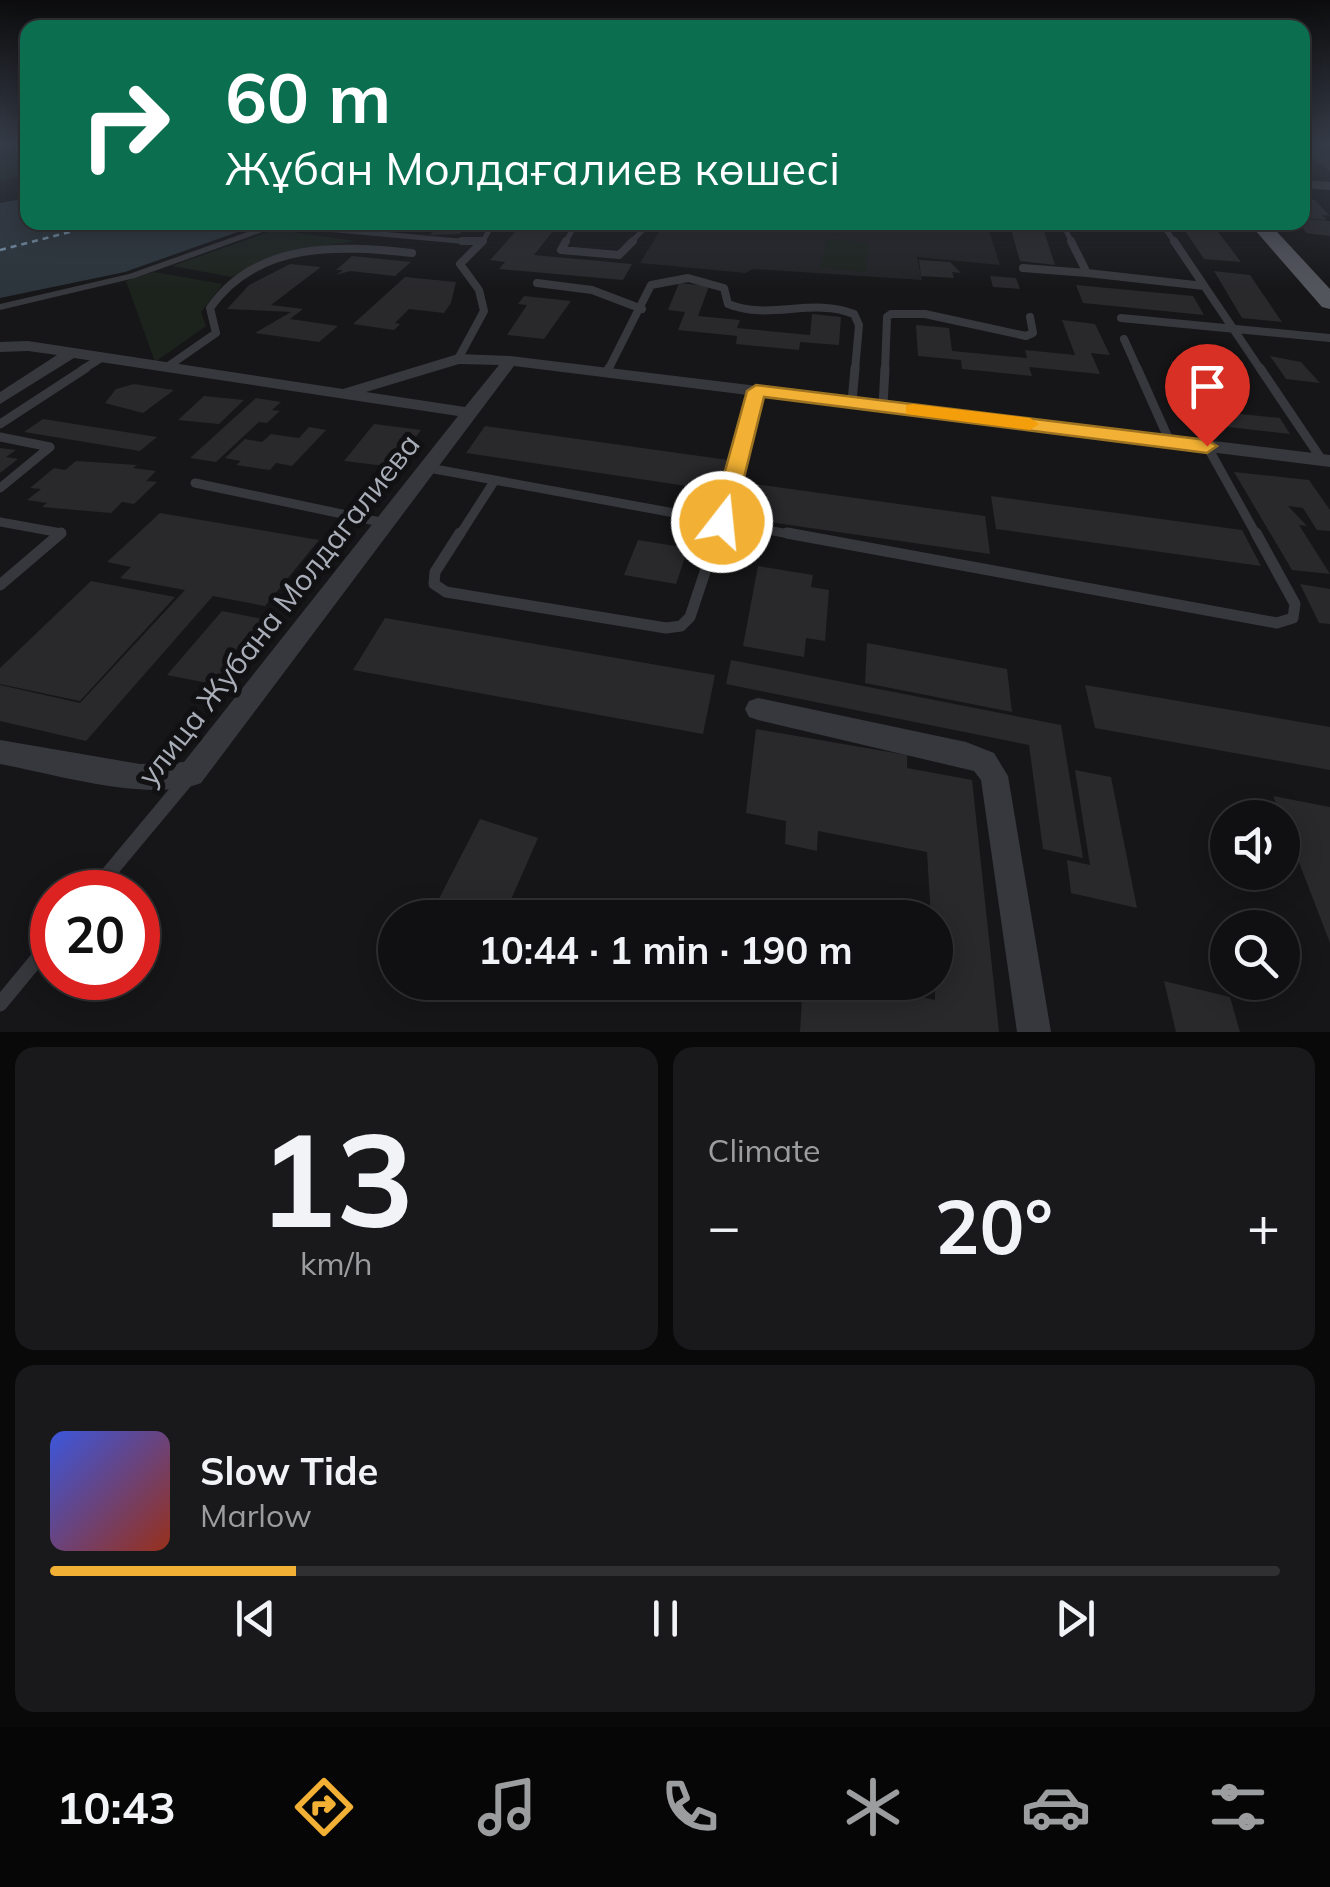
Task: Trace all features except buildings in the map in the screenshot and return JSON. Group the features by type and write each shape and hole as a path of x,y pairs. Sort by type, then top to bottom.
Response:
{"main road":[{"path":"1264,230 1330,302"}],"street":[{"path":"0,306 132,276 263,230"},
{"path":"0,346 71,353 470,413"},
{"path":"0,399 71,353"},
{"path":"346,393 458,360 510,362 1326,460"},
{"name":"улица Жубана Молдагалиева","path":"191,774 510,362"},
{"path":"758,710 966,754 984,762 994,776 1034,1032"},
{"path":"0,752 140,777 191,774"}],"lane":[{"path":"331,230 483,242"},
{"path":"357,233 361,230"},
{"path":"458,360 487,314 484,292 460,264 490,230"},
{"path":"572,230 561,250 613,256 624,252 643,230"},
{"path":"1066,230 1087,273"},
{"path":"1166,230 1326,460"},
{"path":"166,367 216,332 210,308 216,295 260,265 312,248 346,244 412,253"},
{"path":"1023,268 1204,286"},
{"path":"607,372 642,309 646,293 664,279 720,285 728,304 737,308 770,311 806,304 849,310 859,324 852,402"},
{"path":"537,284 592,290 642,309"},
{"path":"883,406 887,318 891,314 960,320 983,331 1026,336 1033,333 1030,317"},
{"path":"1120,318 1330,338"},
{"path":"1124,339 1170,442"},
{"path":"0,424 101,358"},
{"path":"495,480 435,572 434,584 446,592 666,628 680,626 690,617 722,522 756,391"},
{"path":"0,438 50,448 0,488"},
{"path":"428,468 1277,622 1293,618 1295,604 1207,446"},
{"path":"196,483 386,523"},
{"path":"0,522 60,533 0,585"},
{"name":"улица Жубана Молдагалиева","path":"110,870 191,774"},
{"path":"0,1004 30,967"}],"shaded area":[{"path":"20,199 20,230 243,230 125,272 0,298 0,203"},
{"path":"274,230 302,230 292,232 356,241 285,252 232,277 172,266"},
{"path":"660,230 989,230 1000,265 917,257 922,280 753,269 745,273 640,263"},
{"path":"827,238 869,243 865,272 820,267"},
{"path":"154,272 223,284 201,312 206,326 155,362 126,281"}],"ferry route":[{"path":"0,250 78,230"}],"slow traffic":[{"path":"913,409 1030,424"}],"route":[{"path":"722,522 756,391 1207,446"}]}
